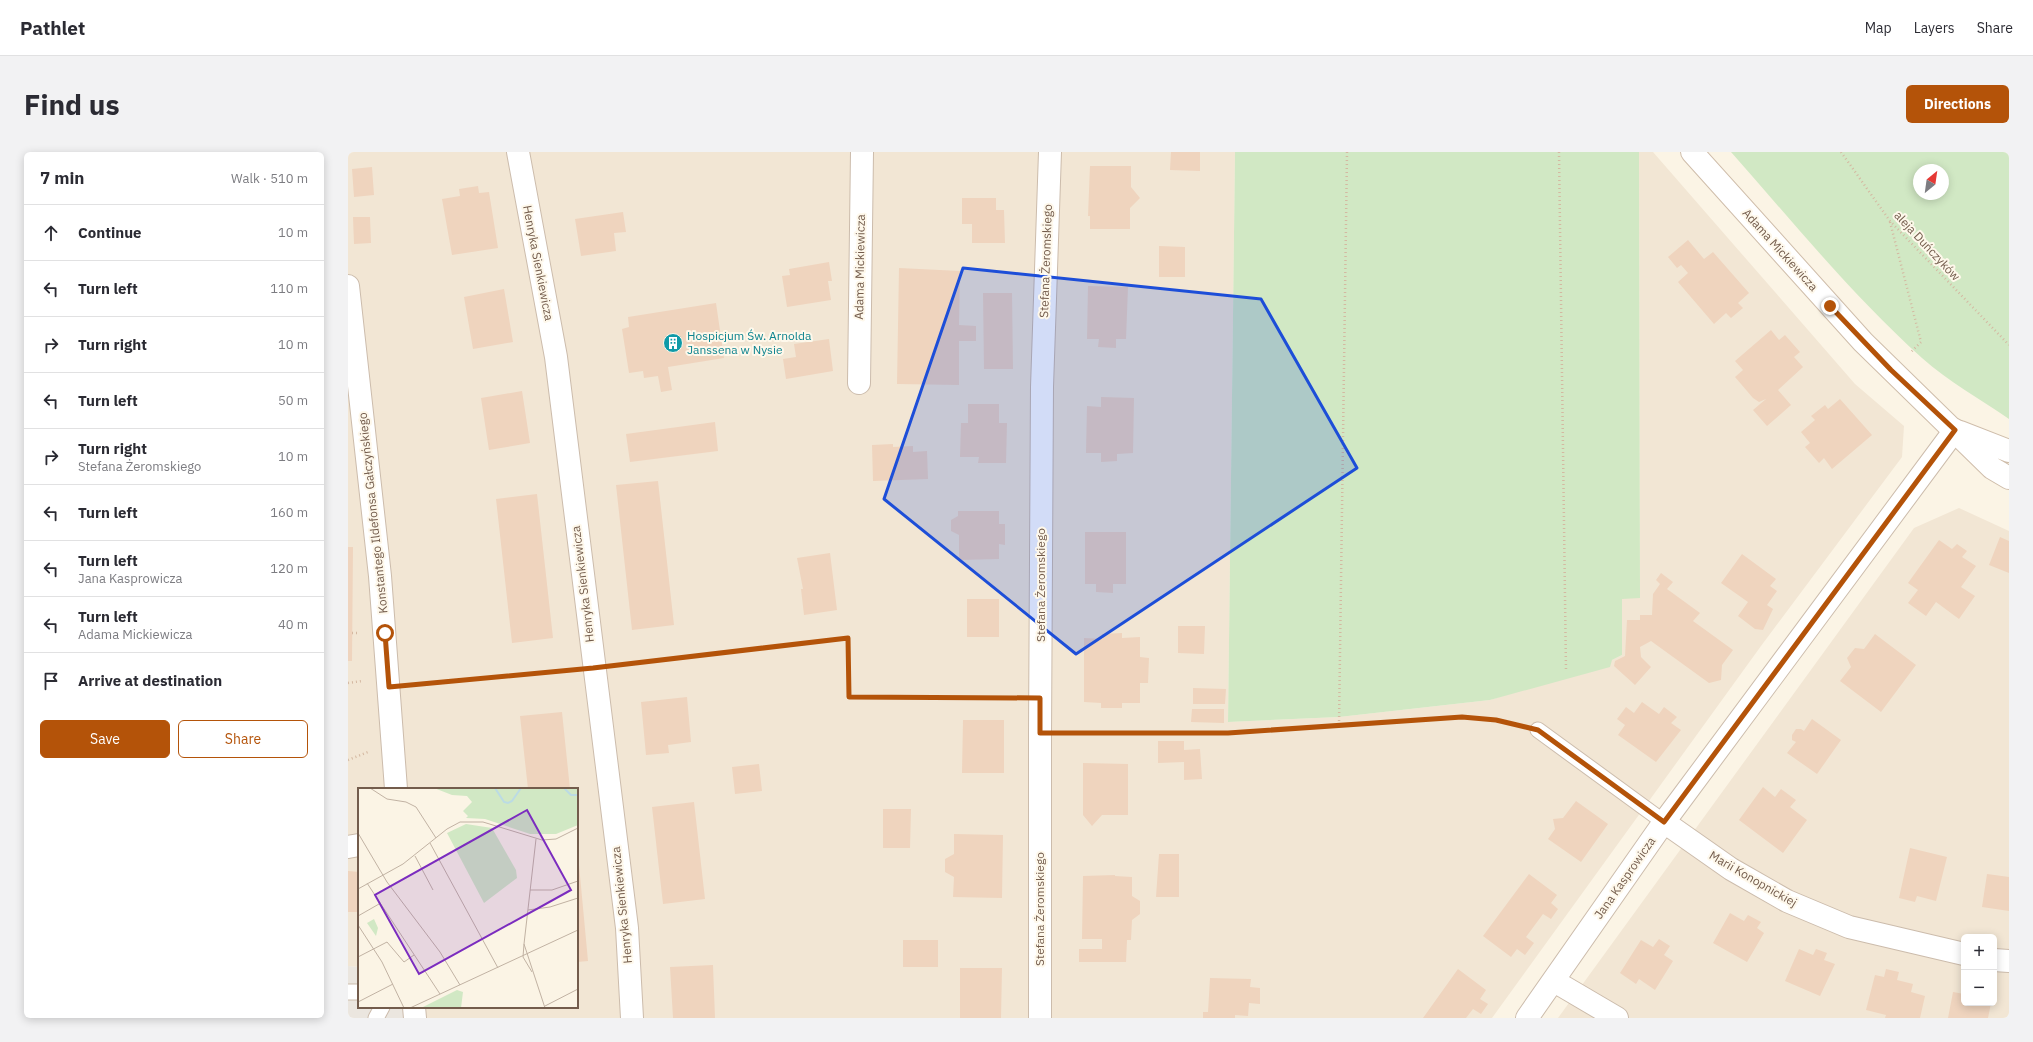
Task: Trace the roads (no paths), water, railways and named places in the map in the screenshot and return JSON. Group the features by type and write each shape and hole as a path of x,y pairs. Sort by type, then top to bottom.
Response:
{"street":[{"name":"Henryka Sienkiewicza","path":"518,152 556,357 626,928 632,1018"},
{"name":"Adama Mickiewicza","path":"859,383 862,152"},
{"name":"Stefana Żeromskiego","path":"1040,1018 1042,387 1050,152"},
{"name":"Adama Mickiewicza","path":"1692,152 1863,342 1955,430 1992,468 2009,478"},
{"name":"Konstantego Ildefonsa Gałczyńskiego","path":"348,286 380,576 396,788"},
{"name":"Adama Mickiewicza","path":"1955,430 2009,451"},
{"name":"Jana Kasprowicza","path":"1527,1018 1664,822 1955,430"},
{"name":"Marii Konopnickiej","path":"1664,822 1731,869 1787,901 1849,927 1961,953"},
{"path":"348,846 358,845"},
{"path":"1997,960 2009,961"},
{"path":"1554,981 1617,1018"},
{"path":"414,1008 415,1018"}],"lane":[{"path":"1538,730 1664,822"},
{"path":"376,1018 381,1008"}],"place":[{"name":"Hospicjum Św. Arnolda Janssena w Nysie","path":"673,343"}]}
